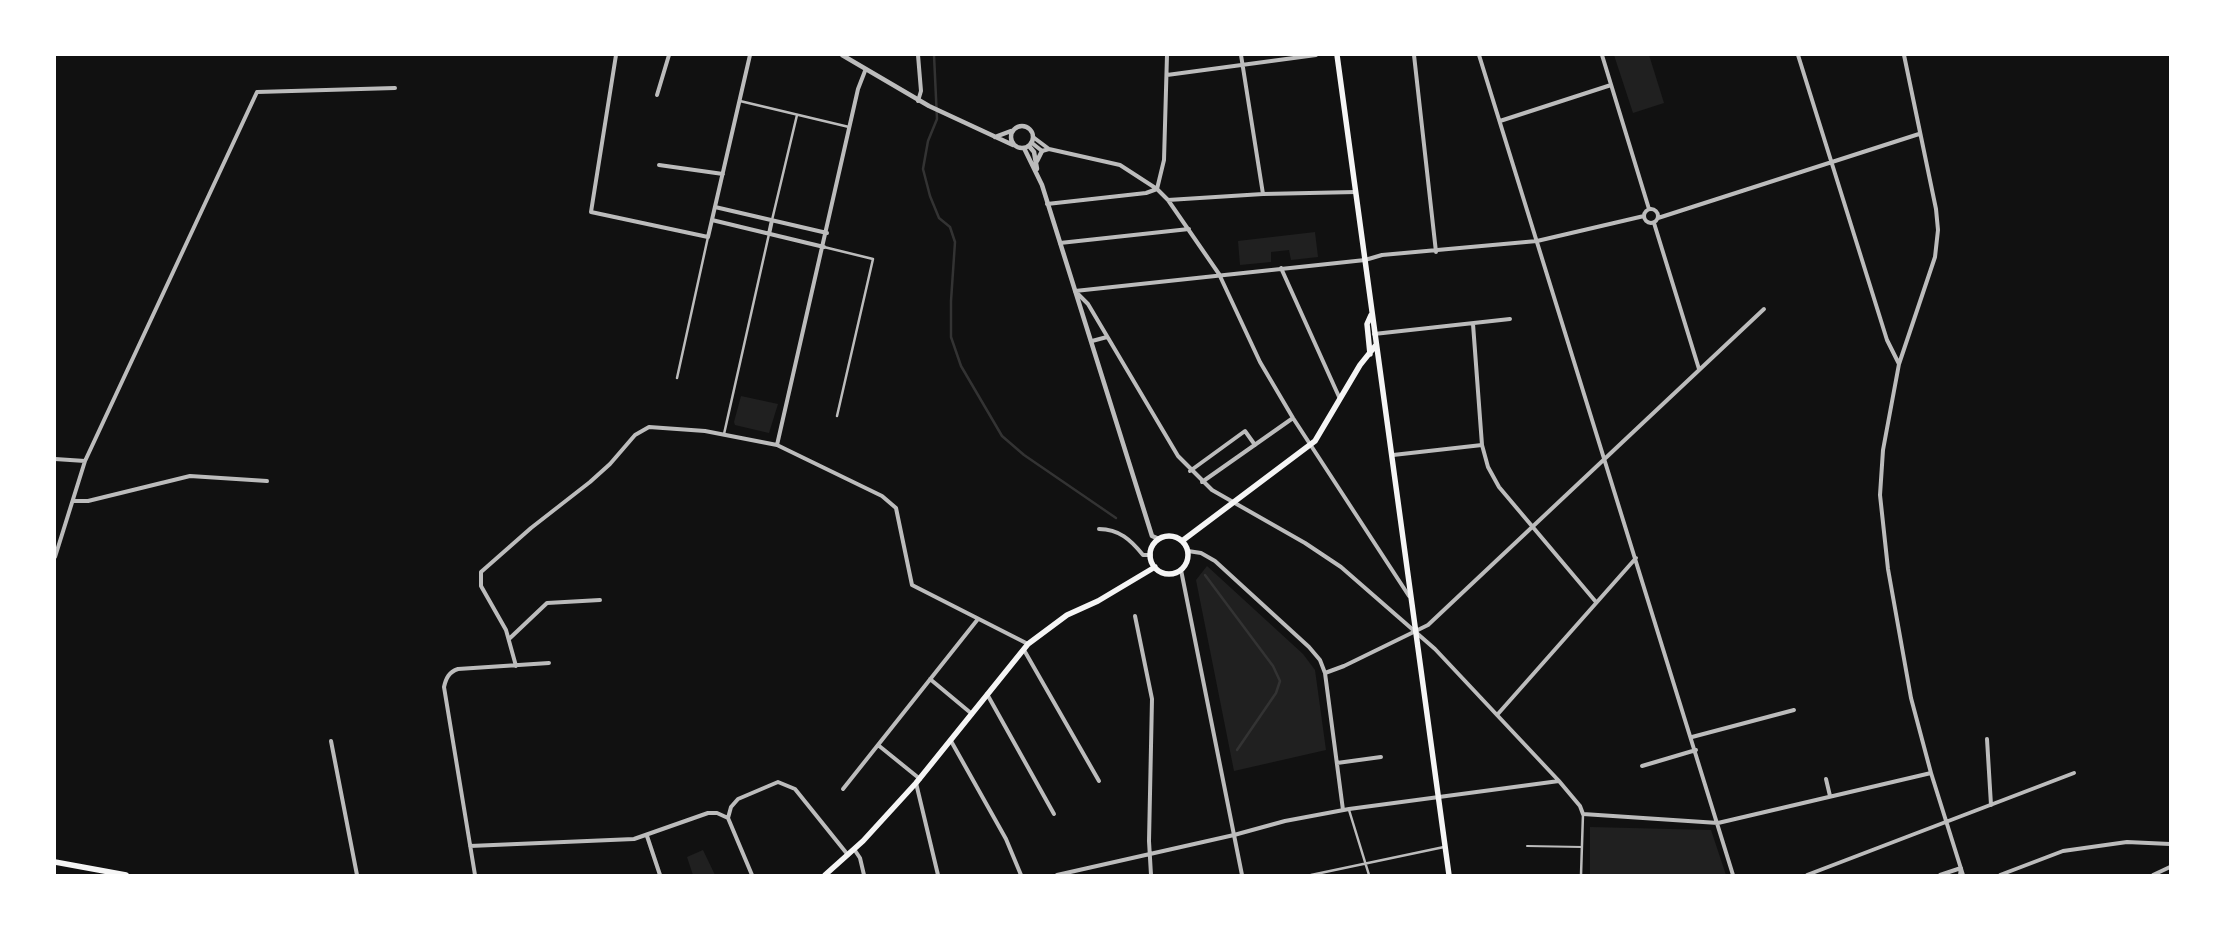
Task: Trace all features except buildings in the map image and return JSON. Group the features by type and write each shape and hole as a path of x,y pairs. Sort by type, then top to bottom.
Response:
{"main road":[{"path":"1337,55 1449,875"},
{"path":"1372,314 1368,324 1370,354 1378,360"},
{"path":"1182,541 1311,445 1318,437 1360,365 1376,345"},
{"path":"1187,549 1182,541 1173,536 1159,539 1154,544 1151,555 1155,567 1170,573 1181,570 1187,561 1187,549 1197,529"},
{"path":"825,875 854,849 918,781 1028,644 1067,616 1098,601 1155,567"},
{"path":"55,862 126,875"}],"street":[{"path":"616,55 591,212 708,236"},
{"path":"656,95 669,55"},
{"path":"677,378 750,55"},
{"path":"842,55 865,71 946,115 1013,145 1028,146 1042,151 1049,149"},
{"path":"918,55 921,91 918,101"},
{"path":"1158,189 1164,160 1167,55"},
{"path":"1241,55 1263,194"},
{"path":"1167,75 1316,55"},
{"path":"1414,55 1436,252"},
{"path":"1479,55 1692,737 1733,875"},
{"path":"1075,291 1219,274 1365,260 1382,255 1436,252 1537,241 1644,216 1648,209 1602,55"},
{"path":"1798,55 1887,340 1899,364"},
{"path":"1904,55 1936,210 1938,244 1930,276 1899,364 1883,450 1881,511 1907,679 1931,773 1961,868 1961,875"},
{"path":"777,445 827,233 858,89 865,71"},
{"path":"1500,121 1611,85"},
{"path":"55,557 85,462 257,92 395,88"},
{"path":"739,101 850,128"},
{"path":"724,434 797,115"},
{"path":"995,137 1019,126 1026,126 1031,131 1033,137 1049,149 1120,165 1158,189 1168,200 1219,274 1260,362 1293,418 1411,597"},
{"path":"1013,130 1010,137 1013,145"},
{"path":"1654,223 1658,218 1919,134"},
{"path":"1033,137 1028,146 1092,341 1152,536 1159,539"},
{"path":"1028,146 1034,152 1038,175"},
{"path":"1036,165 1042,151"},
{"path":"659,165 722,174"},
{"path":"1048,204 1146,193 1158,189"},
{"path":"1168,200 1263,194 1356,192"},
{"path":"715,207 827,233"},
{"path":"1648,209 1657,211 1658,218"},
{"path":"1644,216 1648,223 1654,223"},
{"path":"712,220 873,259 837,416"},
{"path":"1654,223 1699,369"},
{"path":"1060,244 1188,229"},
{"path":"1281,268 1340,398"},
{"path":"1075,291 1088,304 1178,456 1190,471 1231,503 1305,543 1341,567 1434,649 1498,715 1580,806 1583,814 1581,875"},
{"path":"1325,673 1344,666 1428,625 1606,460 1699,369 1764,309"},
{"path":"1374,334 1510,319"},
{"path":"1473,324 1482,445 1488,467 1499,487 1596,602"},
{"path":"1092,341 1107,337"},
{"path":"1202,482 1293,418"},
{"path":"516,666 509,639 482,586 481,572 531,528 596,478 642,430 649,427 724,434 777,445 882,496 896,508 912,585 1028,644"},
{"path":"1190,471 1245,432 1255,445"},
{"path":"1393,455 1482,445"},
{"path":"55,459 85,462"},
{"path":"74,501 88,501 190,476 267,481"},
{"path":"1099,529 1117,532 1129,539 1143,555 1151,555"},
{"path":"1187,549 1201,553 1215,561 1309,647 1320,660 1325,673 1343,810"},
{"path":"1498,715 1636,558"},
{"path":"1181,570 1242,875"},
{"path":"509,639 547,603 600,600"},
{"path":"1135,616 1152,698 1149,841 1151,875"},
{"path":"843,789 978,619"},
{"path":"1024,650 1099,781"},
{"path":"475,875 444,687 445,680 448,675 458,669 548,663"},
{"path":"930,679 972,714"},
{"path":"987,694 1054,814"},
{"path":"1692,737 1794,710"},
{"path":"1987,739 1991,805"},
{"path":"950,741 1006,839 1021,875"},
{"path":"331,742 356,875"},
{"path":"878,745 918,781 938,875"},
{"path":"1642,766 1696,750"},
{"path":"1337,763 1381,758"},
{"path":"1583,814 1718,823 1931,773"},
{"path":"1808,875 2074,773"},
{"path":"1826,778 1830,796"},
{"path":"1057,875 1234,835 1285,821 1343,810 1558,781"},
{"path":"752,875 728,818 731,807 738,799 778,782 794,789 848,855"},
{"path":"1349,809 1369,875"},
{"path":"470,846 634,839 708,813 718,813 728,818"},
{"path":"646,836 660,875"},
{"path":"2000,875 2063,851 2127,842 2170,844"},
{"path":"1311,875 1445,847"},
{"path":"854,849 860,858 864,875"},
{"path":"2153,875 2170,867"},
{"path":"1940,875 1952,873 1961,868"}],"lane":[{"path":"1527,846 1583,847"}],"shaded area":[{"path":"1614,55 1649,55 1664,103 1633,113"},
{"path":"1315,232 1318,257 1291,260 1289,250 1271,252 1271,262 1240,265 1238,241"},
{"path":"741,396 778,404 769,433 735,425 734,422"},
{"path":"1207,566 1303,654 1315,670 1326,750 1234,771 1196,580"},
{"path":"1590,827 1711,830 1726,875 1590,875"},
{"path":"703,850 715,875 693,875 687,857"}],"waterway":[{"path":"934,55 937,119 928,141 923,169 930,196 939,218 950,227 955,242 951,301 951,337 961,366 1002,436 1024,455 1116,518"},
{"path":"1205,575 1273,666 1280,681 1276,693 1237,750"}]}
